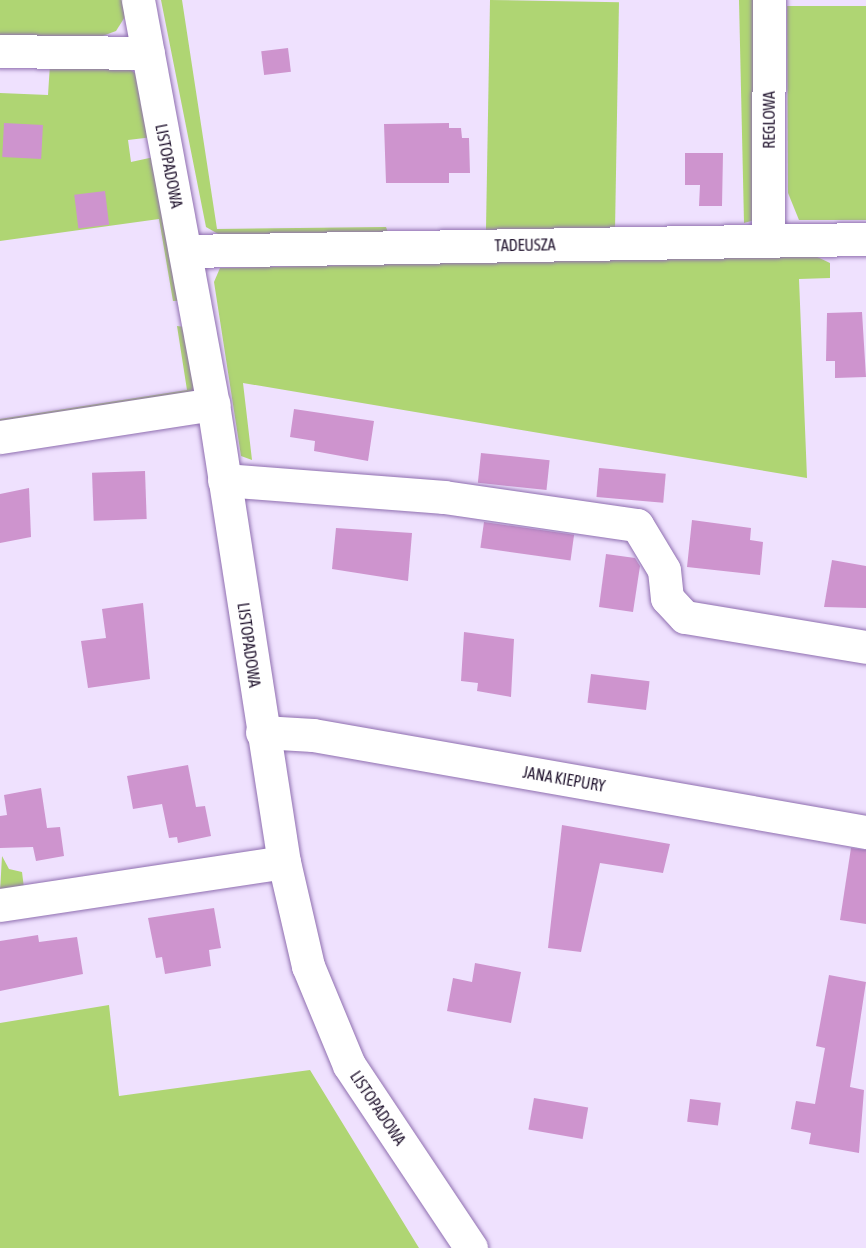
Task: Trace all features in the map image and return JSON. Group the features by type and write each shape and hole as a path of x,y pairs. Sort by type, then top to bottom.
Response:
{"street":[{"name":"LISTOPADOWA","path":"138,0 213,404 262,732 284,862 308,966 335,1039 471,1248"},
{"name":"REGLOWA","path":"768,240 769,0"},
{"path":"0,51 148,53"},
{"name":"TADEUSZA","path":"185,251 866,239"},
{"path":"0,437 213,404"},
{"path":"224,480 444,497 637,525 664,570 667,598 685,617 866,646"},
{"name":"JANA KIEPURY","path":"262,732 313,735 866,832"},
{"path":"0,905 284,862"}],"green space":[{"path":"0,0 126,0 128,12 116,31 97,38 0,39"},
{"path":"161,0 182,0 217,229 386,227 389,235 220,235 206,227"},
{"path":"490,0 619,2 615,236 486,234"},
{"path":"739,0 764,0 755,220 744,223"},
{"path":"787,6 866,6 866,220 799,220 788,193"},
{"path":"50,64 126,66 136,74 153,137 128,140 131,162 154,157 183,301 173,301 159,219 0,241 0,93 48,95"},
{"path":"811,254 830,263 830,278 799,279 807,478 243,383 252,460 241,456 214,282 220,268"},
{"path":"177,326 185,327 194,392 0,425 0,419 187,390"},
{"path":"2,856 9,869 22,872 24,888 0,892"},
{"path":"109,1005 119,1096 310,1070 419,1248 0,1248 0,1023"}],"building":[{"path":"288,48 291,72 264,75 261,51"},
{"path":"4,123 43,125 41,159 2,157"},
{"path":"449,123 449,128 461,128 462,138 469,138 470,173 449,173 449,183 386,183 384,124"},
{"path":"685,153 723,153 722,206 699,206 700,185 685,185"},
{"path":"105,191 109,225 78,229 74,195"},
{"path":"862,312 866,377 835,378 835,361 826,361 827,313"},
{"path":"294,409 374,421 368,461 314,451 315,441 290,437"},
{"path":"481,453 550,460 546,490 478,483"},
{"path":"599,468 666,474 663,503 596,497"},
{"path":"145,471 147,519 94,521 92,473"},
{"path":"29,488 31,537 0,543 0,494"},
{"path":"692,520 751,528 750,540 763,542 760,575 687,567"},
{"path":"484,522 574,535 570,560 480,548"},
{"path":"336,528 412,533 408,581 332,569"},
{"path":"606,554 635,558 640,566 633,612 599,607"},
{"path":"832,560 866,566 866,608 824,607"},
{"path":"143,603 150,679 88,688 81,641 106,638 102,609"},
{"path":"464,632 514,639 511,697 477,691 478,683 461,681"},
{"path":"591,674 650,681 646,710 587,703"},
{"path":"188,765 196,807 205,806 211,836 178,843 177,837 169,838 162,804 133,809 127,776"},
{"path":"41,788 47,828 60,827 64,856 36,861 33,847 0,848 0,816 7,815 4,795"},
{"path":"562,825 670,844 663,873 600,863 581,952 548,948"},
{"path":"851,848 866,850 866,924 840,920"},
{"path":"214,908 221,948 209,950 211,966 165,974 162,957 156,958 148,918"},
{"path":"38,935 39,942 77,937 83,974 0,991 0,941"},
{"path":"475,963 521,972 511,1023 447,1011 453,978 472,982"},
{"path":"829,975 866,982 850,1087 864,1090 859,1153 809,1144 811,1133 791,1129 796,1101 815,1104 825,1048 816,1046"},
{"path":"534,1098 588,1108 583,1139 528,1130"},
{"path":"690,1099 721,1103 718,1126 687,1122"}]}
